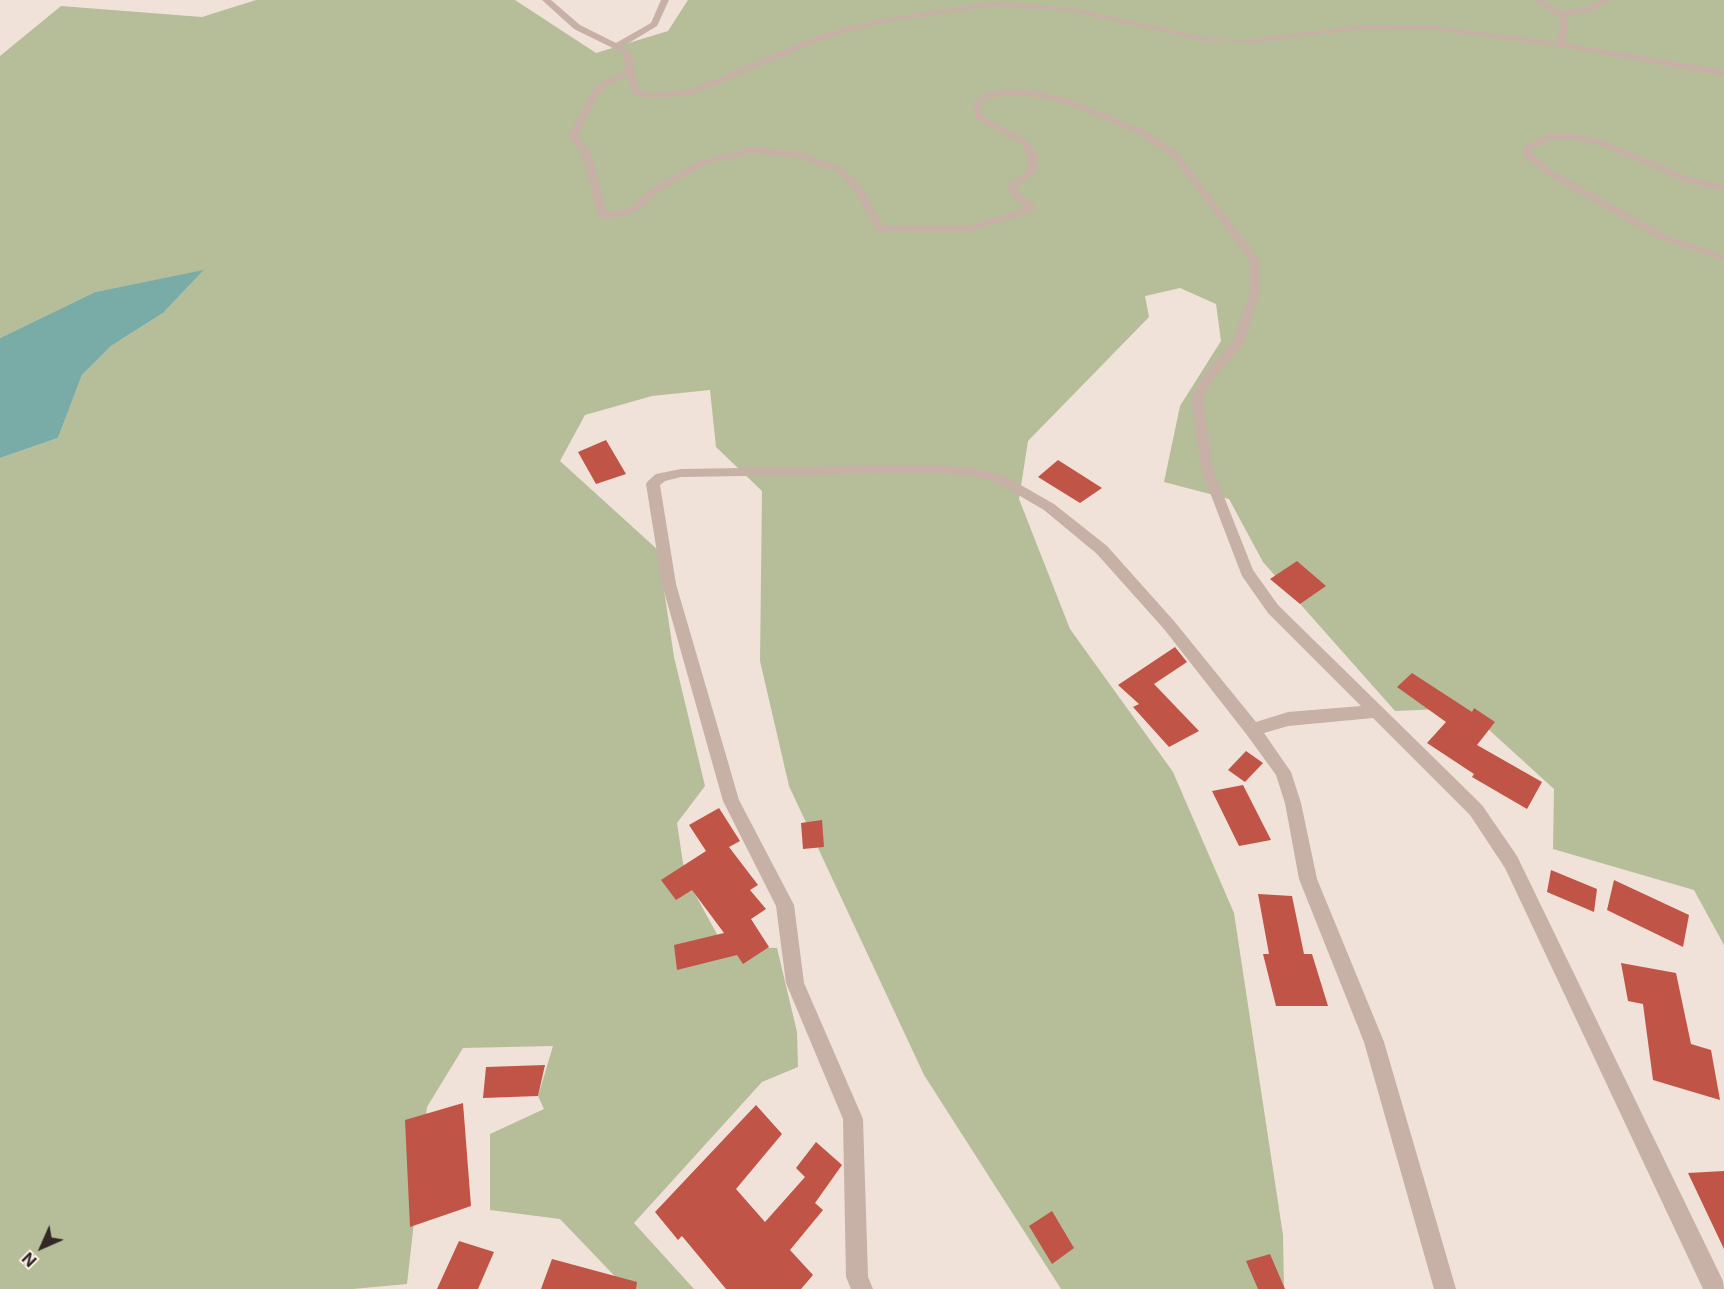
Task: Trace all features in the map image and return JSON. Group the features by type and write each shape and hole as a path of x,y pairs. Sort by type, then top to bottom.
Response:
{"street":[{"path":"546,0 577,27 627,52 635,91 651,96 674,96 691,92 820,38 846,30 949,10 995,4 1067,9 1204,39 1228,41 1253,41 1320,31 1399,26 1473,32 1724,73"},
{"path":"616,46 654,24 665,0"},
{"path":"1538,0 1560,14 1565,22 1561,45"},
{"path":"1560,14 1590,9 1607,0"},
{"path":"631,71 598,88 573,136 585,150 603,214 608,216 631,211 654,191 702,163 752,150 801,155 840,170 859,190 881,229 969,229 1023,212 1031,206 1016,195 1011,186 1033,171 1032,153 1024,142 979,117 976,103 986,96 1004,92 1032,93 1064,100 1143,134 1176,156 1255,261 1255,292 1238,343 1205,382 1197,399 1207,469 1247,572 1273,609 1476,810 1511,862 1715,1289"},
{"path":"1724,188 1689,180 1599,142 1575,137 1551,136 1528,148 1527,155 1550,173 1662,237 1724,258"},
{"path":"862,1289 857,1277 853,1119 795,983 785,906 731,801 669,584 653,484 661,477 681,473 932,469 974,472 1000,479 1049,507 1102,550 1169,625 1253,730 1283,772 1293,803 1308,879 1374,1042 1445,1289"},
{"path":"1253,730 1288,719 1376,711"}],"green space":[{"path":"256,0 515,0 596,53 668,31 688,0 1724,0 1724,945 1694,890 1553,849 1554,789 1465,708 1395,711 1263,562 1229,499 1164,482 1180,406 1221,341 1216,304 1180,288 1145,296 1149,317 1028,441 1019,499 1070,629 1173,772 1234,913 1283,1235 1284,1289 1061,1289 924,1075 789,786 760,661 762,491 716,447 710,390 652,396 585,415 560,461 658,550 674,657 705,786 677,823 683,863 695,894 724,947 777,948 797,1032 798,1067 762,1082 634,1223 694,1289 627,1289 560,1219 490,1210 490,1134 544,1109 538,1096 553,1046 463,1048 427,1107 407,1284 353,1289 0,1289 0,458 58,438 82,375 111,346 163,313 203,271 95,292 0,338 0,56 61,6 202,17"}],"water":[{"path":"204,270 163,313 111,346 82,375 58,438 0,458 0,338 95,292"}],"building":[{"path":"606,440 626,474 596,484 578,452"},
{"path":"1058,460 1102,488 1080,503 1038,477"},
{"path":"1297,561 1326,586 1300,604 1270,579"},
{"path":"1175,647 1187,662 1154,684 1199,731 1169,747 1133,707 1139,704 1118,685"},
{"path":"1412,673 1472,712 1474,708 1495,722 1477,745 1542,782 1527,809 1472,777 1474,774 1427,743 1446,722 1397,687"},
{"path":"1246,751 1263,763 1245,782 1228,770"},
{"path":"1243,785 1271,840 1239,846 1212,791"},
{"path":"719,808 740,841 729,847 758,885 750,890 766,909 751,919 769,947 743,964 737,955 677,970 674,945 724,933 692,890 676,900 661,880 706,851 689,825"},
{"path":"822,820 824,847 803,849 801,823"},
{"path":"1551,870 1597,889 1594,912 1547,892"},
{"path":"1614,880 1689,915 1683,947 1607,910"},
{"path":"1258,894 1292,896 1304,954 1312,954 1328,1006 1276,1006 1263,954 1269,954"},
{"path":"1621,963 1676,973 1691,1044 1711,1050 1720,1100 1653,1080 1643,1004 1628,1001"},
{"path":"545,1065 538,1096 483,1098 486,1067"},
{"path":"463,1103 471,1206 410,1227 405,1120"},
{"path":"756,1105 782,1134 736,1189 765,1222 805,1177 796,1168 816,1142 842,1165 815,1203 823,1210 790,1250 813,1275 801,1289 726,1289 682,1236 678,1240 655,1212"},
{"path":"1724,1171 1724,1249 1688,1173"},
{"path":"1052,1211 1074,1248 1052,1264 1029,1226"},
{"path":"459,1241 494,1252 478,1289 437,1289"},
{"path":"1270,1254 1285,1289 1258,1289 1246,1261"},
{"path":"552,1259 637,1282 636,1289 541,1289"}]}
